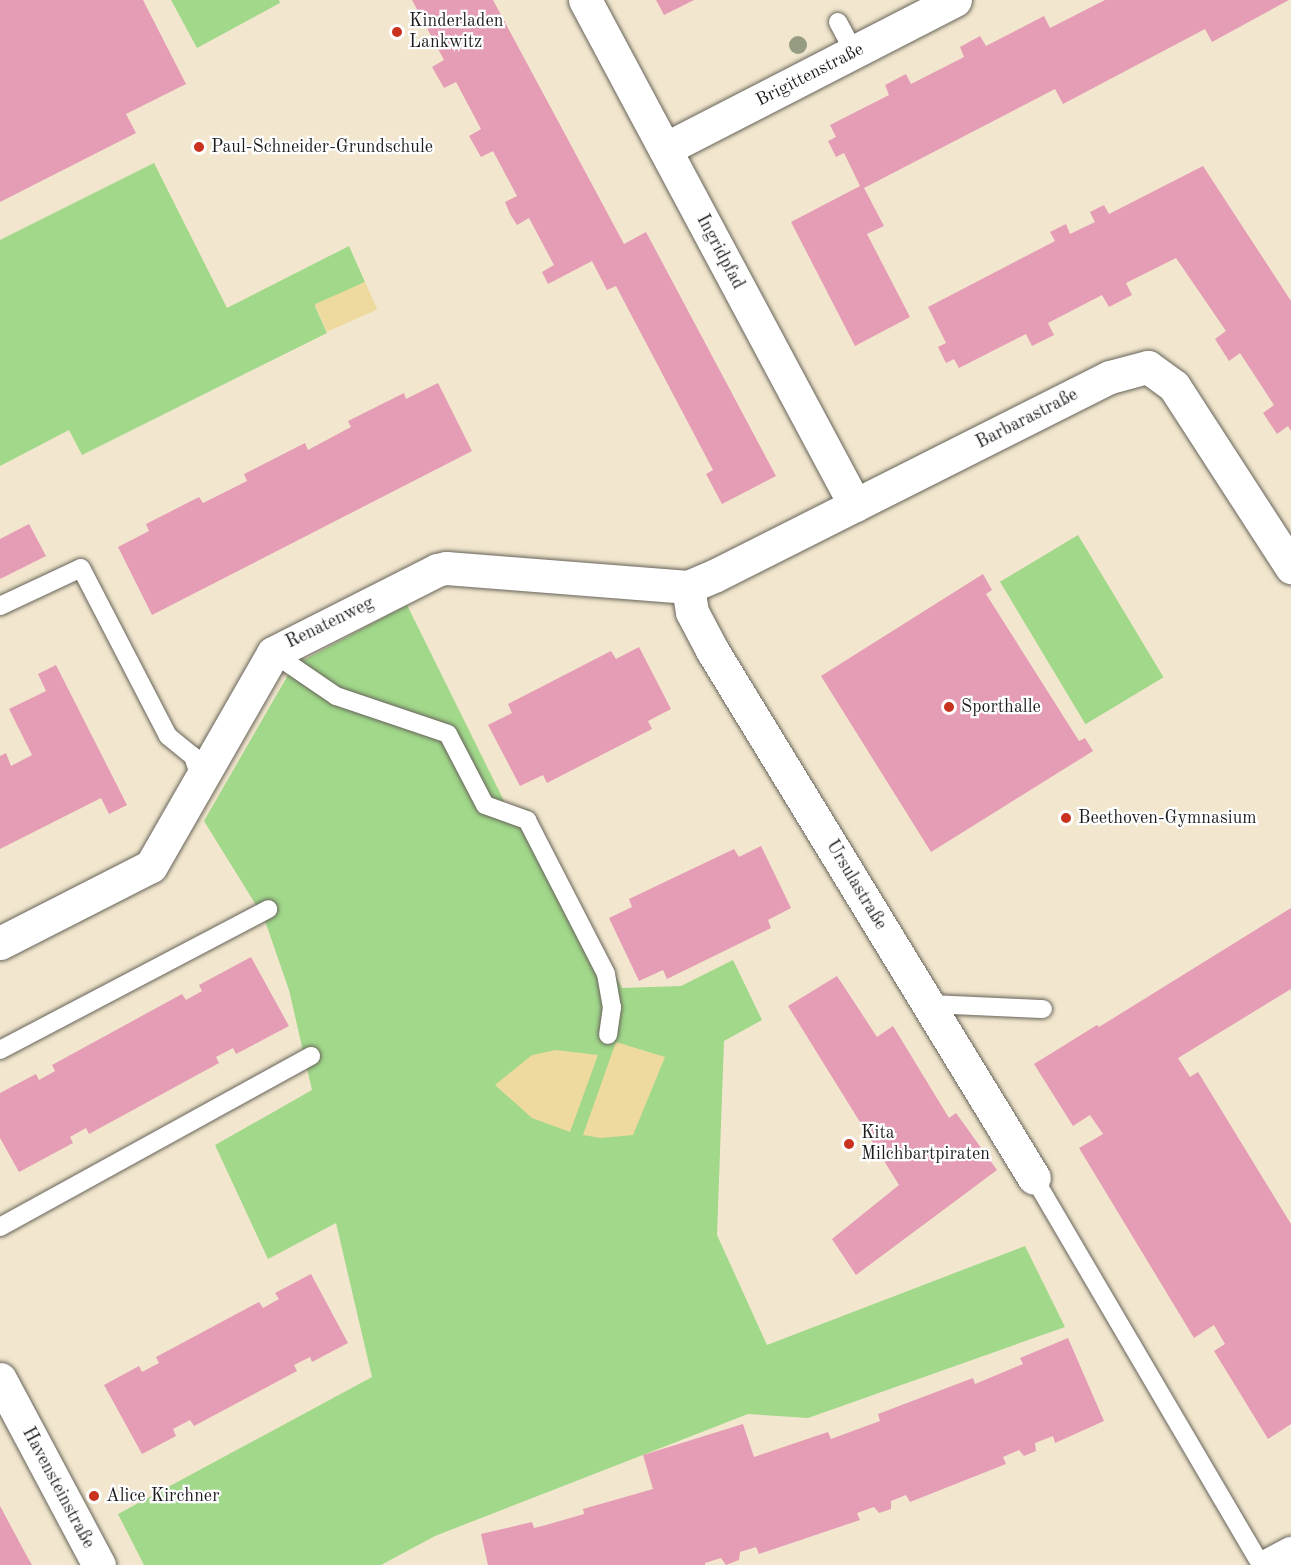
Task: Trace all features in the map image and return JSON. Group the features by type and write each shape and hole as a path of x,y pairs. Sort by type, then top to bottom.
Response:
{"street":[{"name":"Ingridpfad","path":"585,0 855,505"},
{"name":"Brigittenstraße","path":"664,149 854,52 938,4"},
{"name":"Barbarastraße","path":"688,587 1110,377 1148,367 1173,386 1291,567"},
{"name":"Renatenweg","path":"0,943 151,866 273,653 446,568 688,587"},
{"name":"Ursulastraße","path":"688,587 692,612 712,650 1034,1178"},
{"name":"Havensteinstraße","path":"0,1379 99,1565"},
{"path":"1268,1565 1291,1553"}],"lane":[{"path":"838,22 854,52"},
{"path":"0,606 81,568 168,736 193,756 201,780"},
{"path":"273,653 336,696 448,734 485,805 527,820 606,974 612,1006 608,1035"},
{"path":"0,1050 267,909"},
{"path":"928,1004 1043,1009"},
{"path":"0,1227 311,1056"},
{"path":"1034,1178 1261,1565"}],"green space":[{"path":"171,0 279,0 280,3 197,48"},
{"path":"154,163 227,308 349,246 365,282 315,306 327,333 82,455 69,430 0,466 0,240"},
{"path":"1078,535 1163,677 1085,724 1000,582"},
{"path":"407,605 506,805 530,810 622,988 681,986 733,960 762,1020 724,1041 717,1235 767,1345 1025,1246 1065,1327 808,1418 748,1414 435,1536 381,1565 144,1565 118,1514 372,1377 336,1223 268,1259 215,1145 312,1090 289,990 264,918 204,821 288,675 300,662"}],"sand":[{"path":"365,282 377,309 327,332 315,304"},
{"path":"616,1042 665,1057 633,1135 601,1138 583,1135"},
{"path":"556,1050 598,1055 570,1132 532,1118 495,1085 532,1055"}],"building":[{"path":"0,0 143,0 186,84 126,114 136,133 0,202"},
{"path":"412,0 493,0 624,244 646,232 776,476 722,504 706,474 713,470 616,286 607,290 592,261 548,284 542,272 554,265 529,218 517,225 510,214 505,202 517,196 493,151 481,157 469,136 481,129 456,82 444,88 432,67 444,60"},
{"path":"656,0 694,0 664,15"},
{"path":"1105,0 1289,0 1212,42 1205,29 1063,104 1055,89 864,188 884,226 867,234 910,317 855,346 791,222 860,186 844,153 836,157 828,141 836,137 830,125 889,95 885,85 906,74 911,84 964,57 960,47 980,36 986,46 1044,16 1050,28"},
{"path":"1203,166 1291,301 1291,431 1288,426 1277,434 1263,413 1274,405 1240,353 1229,361 1215,339 1226,331 1176,258 1126,283 1132,295 1109,307 1102,295 1048,323 1054,335 1032,346 1026,334 959,368 954,359 946,363 938,347 946,343 928,307 1055,241 1050,232 1066,224 1070,234 1095,222 1090,212 1104,205 1109,214"},
{"path":"438,383 472,451 152,615 118,547 149,531 146,524 199,497 203,503 247,481 244,474 305,443 308,450 351,427 348,421 404,393 406,399"},
{"path":"29,524 46,556 0,579 0,539"},
{"name":"Sporthalle","path":"983,574 992,590 986,594 1079,741 1085,738 1093,751 931,852 821,676"},
{"path":"639,647 671,709 648,721 652,729 547,783 543,775 520,786 488,725 512,713 508,704 611,651 616,659"},
{"path":"56,665 127,805 109,814 101,798 0,849 0,756 6,753 11,766 32,755 9,709 46,691 38,674"},
{"path":"761,846 791,908 768,920 771,928 667,979 663,970 639,981 609,918 632,907 629,899 734,849 739,857"},
{"path":"1291,908 1291,989 1178,1058 1190,1077 1198,1072 1291,1224 1291,1424 1268,1439 1214,1351 1225,1344 1214,1325 1194,1338 1079,1148 1103,1134 1090,1115 1073,1126 1034,1064 1097,1025 1099,1027"},
{"path":"251,957 289,1026 236,1054 233,1048 216,1057 219,1063 89,1134 86,1128 70,1137 73,1143 19,1172 0,1138 0,1093 36,1074 39,1080 55,1071 52,1065 182,994 186,1000 202,991 199,985"},
{"path":"837,976 877,1037 893,1026 949,1118 956,1113 997,1170 856,1275 832,1239 899,1185 788,1006"},
{"path":"311,1274 348,1343 312,1362 310,1357 294,1365 297,1371 194,1426 190,1420 173,1429 176,1436 142,1454 104,1385 139,1366 142,1372 159,1363 156,1357 259,1302 263,1308 279,1299 275,1293"},
{"path":"1068,1338 1104,1421 1055,1443 1053,1436 1035,1443 1036,1451 1024,1456 1019,1450 1003,1457 1006,1464 910,1502 906,1495 891,1501 891,1509 879,1513 874,1507 857,1513 860,1520 759,1554 756,1547 740,1552 739,1560 726,1565 721,1558 705,1563 705,1565 488,1565 481,1534 532,1522 534,1528 546,1525 584,1514 583,1509 653,1489 643,1455 743,1424 754,1457 828,1432 831,1439 880,1421 878,1414 973,1378 975,1384 1023,1364 1020,1358"},
{"path":"0,1506 29,1560 32,1565 0,1565"}],"place":[{"name":"Kinderladen Lankwitz","path":"397,32"},
{"name":"Paul-Schneider-Grundschule","path":"199,147"},
{"name":"Sporthalle","path":"949,707"},
{"name":"Beethoven-Gymnasium","path":"1066,818"},
{"name":"Kita Milchbartpiraten","path":"849,1144"},
{"name":"Alice Kirchner","path":"94,1496"}]}
